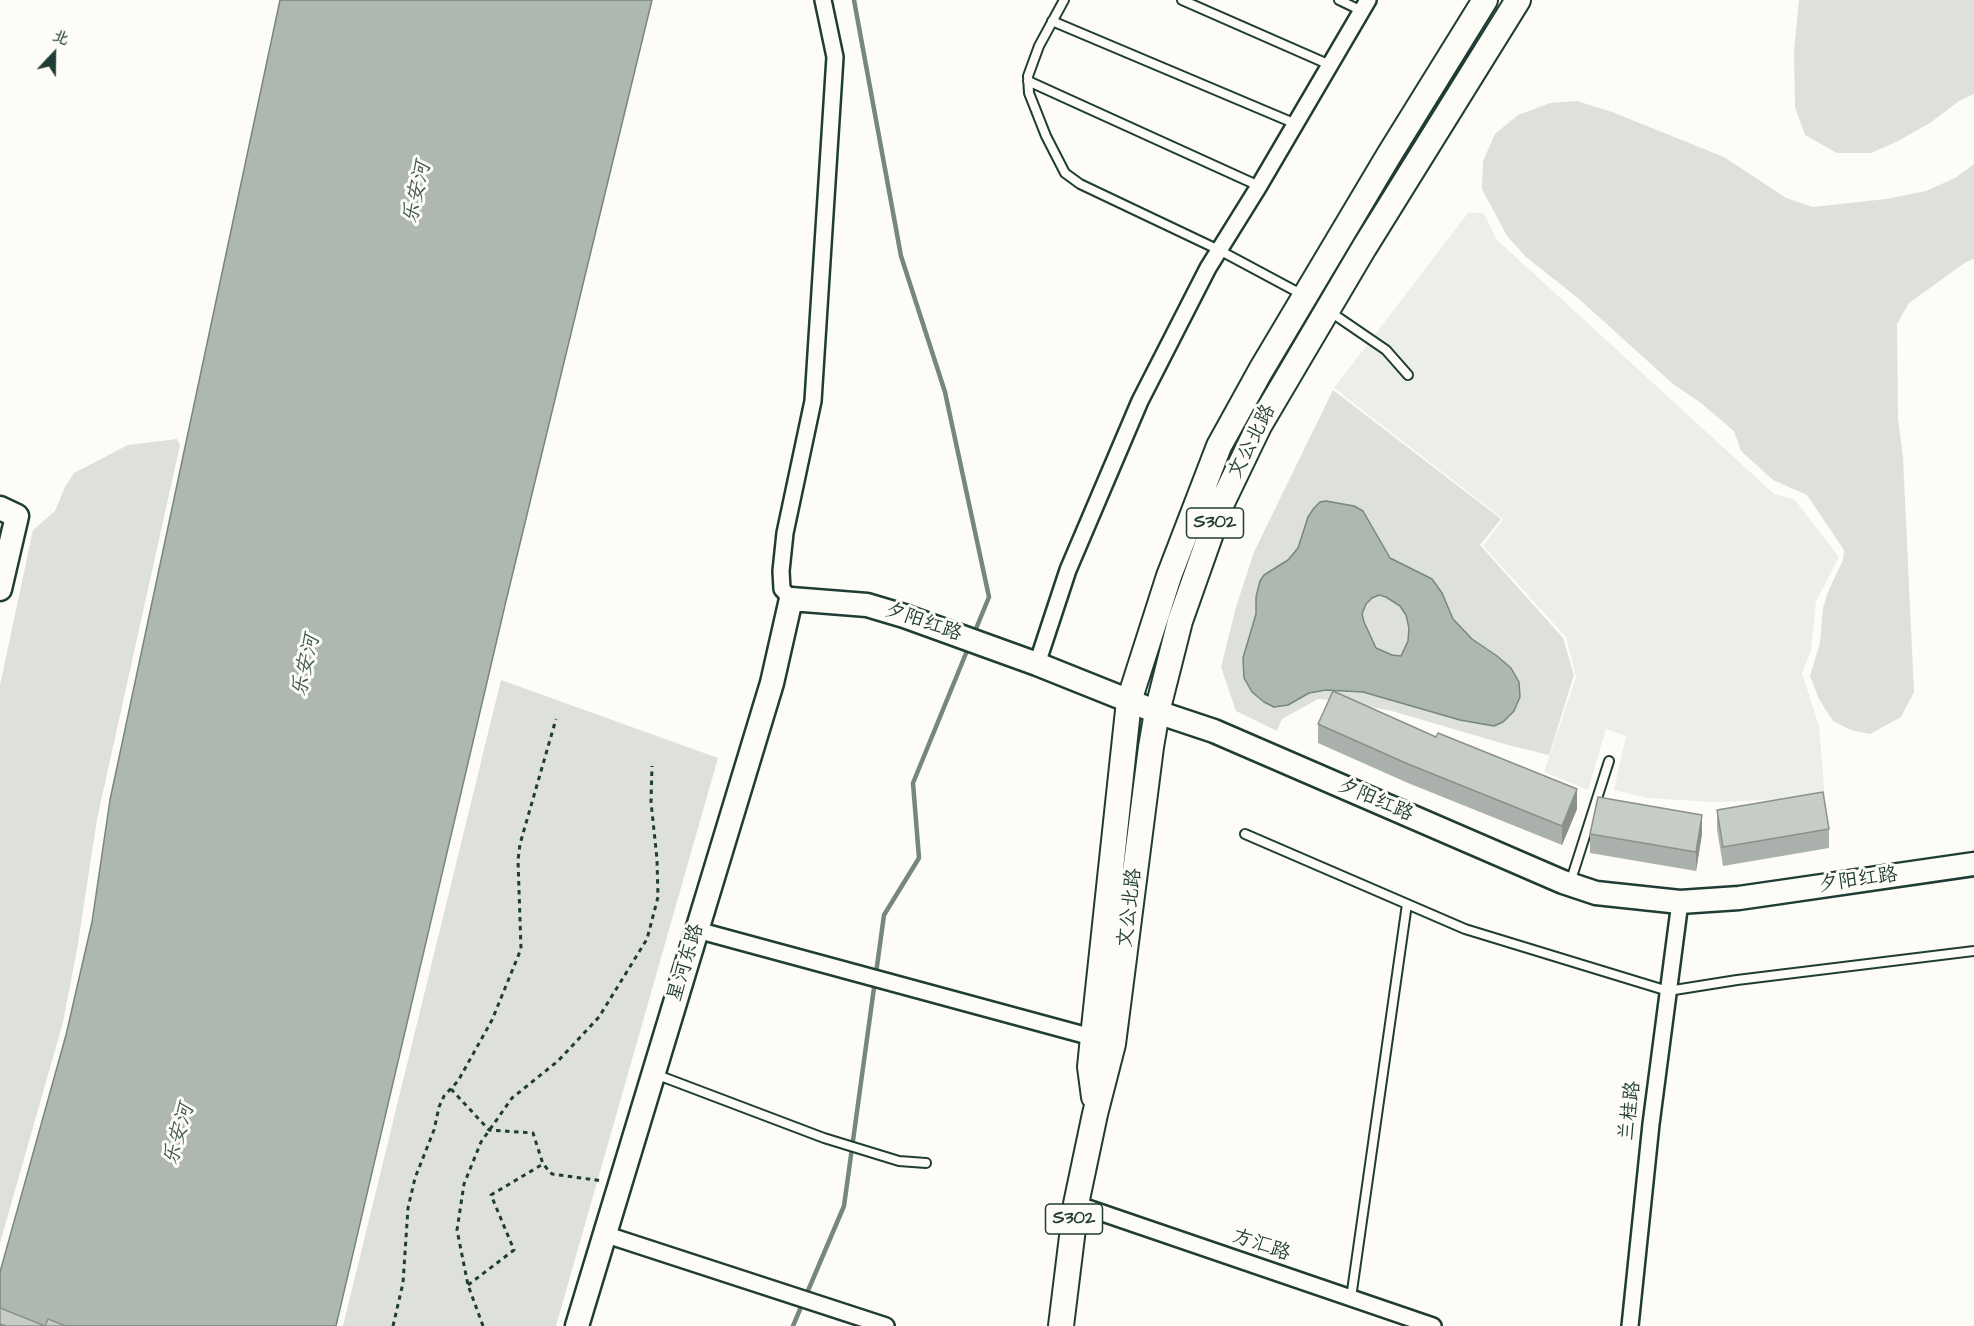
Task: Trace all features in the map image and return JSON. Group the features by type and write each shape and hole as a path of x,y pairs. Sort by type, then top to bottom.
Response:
{"main road":[{"name":"文公北路","path":"1061,1326 1076,1204 1095,1114 1090,1067 1103,1040 1157,712 1180,621 1221,506 1316,303 1485,0"},
{"name":"文公北路","path":"1103,1040 1129,701 1169,576 1219,446 1518,0"}],"street":[{"path":"791,599 782,589 781,571 785,533 813,401 835,57 823,0"},
{"path":"1038,664 1068,570 1140,401 1208,268 1365,5"},
{"path":"0,589 9,512"},
{"name":"夕阳红路","path":"791,599 867,605 1038,664 1157,712 1214,731 1570,884 1596,893 1680,903 1739,898 1974,864"},
{"name":"星河东路","path":"577,1326 772,683 791,599"},
{"name":"兰桂路","path":"1630,1326 1651,1124 1680,903"},
{"path":"697,930 1103,1040"},
{"name":"方汇路","path":"1076,1204 1433,1326"},
{"path":"604,1234 886,1326"}],"lane":[{"path":"1064,0 1039,46 1028,81 1029,93 1046,136 1065,173 1080,184 1219,250 1316,303 1386,350 1408,375"},
{"path":"1182,0 1330,65"},
{"path":"1339,0 1365,5"},
{"path":"1052,21 1296,124"},
{"path":"1028,81 1259,186"},
{"path":"1570,884 1609,761"},
{"path":"1245,834 1465,929 1668,991 1737,980 1974,951"},
{"path":"1351,1298 1407,904"},
{"path":"653,1074 841,1144 899,1161 926,1163"}],"path":[{"path":"393,1326 404,1283 408,1208 415,1178 434,1130 439,1107 444,1096 458,1081 492,1020 521,948 518,860 520,844 556,719"},
{"path":"483,1326 468,1285 457,1230 464,1184 481,1142 512,1098 558,1061 599,1017 647,939 658,897 651,802 652,766"},
{"path":"451,1089 489,1130 533,1133 543,1164 552,1174 620,1184"},
{"path":"468,1285 514,1250 491,1195 543,1164"}],"shaded area":[{"path":"1799,0 1974,0 1974,94 1959,101 1930,123 1871,153 1837,153 1805,135 1795,107 1794,51"},
{"path":"1577,101 1612,112 1724,157 1786,198 1813,207 1886,199 1926,191 1955,178 1974,164 1974,259 1966,262 1909,303 1897,324 1898,418 1903,458 1914,692 1901,717 1870,734 1851,730 1833,721 1819,699 1810,676 1820,643 1823,608 1843,560 1844,550 1807,495 1773,480 1741,451 1734,431 1701,403 1673,384 1579,299 1526,257 1507,236 1482,189 1483,161 1495,134 1518,115 1550,103"},
{"path":"1468,213 1484,213 1496,239 1774,494 1795,500 1839,557 1816,601 1811,650 1802,673 1819,726 1825,798 1712,802 1648,798 1614,790 1626,736 1606,729 1588,790 1544,772 1576,677 1566,637 1483,546 1503,519 1334,388"},
{"path":"1333,390 1501,519 1480,545 1563,638 1574,675 1549,755 1392,711 1341,701 1318,699 1282,719 1277,731 1236,711 1221,667 1236,607 1254,552"},
{"path":"177,439 180,445 97,819 77,950 63,1022 0,1243 0,685 33,530 55,511 74,473 128,445"},
{"path":"501,680 718,758 556,1326 343,1326"}],"water":[{"name":"乐安河","path":"280,0 652,0 506,601 336,1326 0,1326 0,1272 66,1035 92,922 110,800"},
{"path":"1320,502 1354,506 1363,511 1390,558 1432,579 1442,593 1453,619 1472,639 1511,668 1519,682 1520,697 1514,711 1503,722 1494,726 1460,720 1363,692 1326,690 1309,693 1288,705 1274,707 1252,692 1244,678 1243,658 1256,614 1256,597 1260,581 1264,575 1288,560 1298,548 1308,517","holes":["1379,595 1400,606 1406,615 1409,628 1408,641 1401,656 1376,648 1364,622 1362,614 1366,604"]}],"building":[{"path":"1333,691 1436,737 1438,733 1577,789 1562,826 1408,764 1318,724"},
{"path":"1823,792 1829,829 1723,847 1717,810"},
{"path":"1598,797 1702,815 1696,852 1590,834"},
{"path":"0,1308 45,1326 0,1324"},
{"path":"48,1319 66,1326 45,1326"}],"waterway":[{"path":"854,0 901,256 945,392 989,597 973,636"},
{"path":"793,1326 844,1206 884,915 919,858 913,783 969,646"}]}
